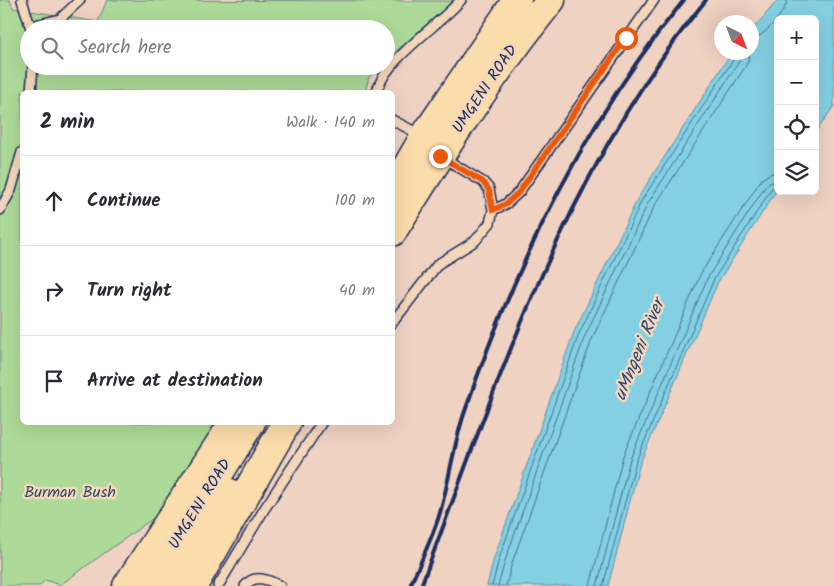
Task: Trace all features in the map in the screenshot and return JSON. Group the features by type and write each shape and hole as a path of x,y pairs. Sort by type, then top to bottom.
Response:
{"main road":[{"name":"UMGENI ROAD","path":"395,226 432,146 516,0"},
{"name":"UMGENI ROAD","path":"395,189 551,0"},
{"path":"137,581 232,425"},
{"name":"UMGENI ROAD","path":"137,581 249,425"},
{"name":"UMGENI ROAD","path":"174,586 224,501 273,425"},
{"path":"193,586 285,425"}],"lane":[{"path":"22,0 29,20"},
{"path":"56,20 60,19 80,0"},
{"path":"395,62 461,0"},
{"path":"493,210 506,204 519,192 654,0"},
{"path":"31,90 32,75"},
{"path":"378,90 384,75"},
{"path":"395,122 483,182 489,190 493,210 486,230 475,241 438,264 395,320"},
{"path":"0,210 11,190 20,159"},
{"path":"218,586 265,508 320,425"},
{"path":"245,586 251,580 259,579 280,586"}],"green space":[{"name":"Burman Bush","path":"0,0 10,0 13,8 86,20 20,20 20,75 371,75 366,90 20,90 20,425 219,425 159,514 60,585 45,580 40,586 0,586"},
{"name":"Burman Bush","path":"107,0 452,1 414,40 395,54 395,20 99,20"}],"water":[{"name":"uMngeni River","path":"778,0 834,0 834,106 819,127 819,15 774,15 774,194 718,282 640,463 608,586 487,586 494,558 574,332 638,198 727,60 759,60 759,22"}],"railway":[{"path":"410,586 439,516 464,414 484,358 530,250 584,145 648,47 684,0"},
{"path":"421,586 508,356 574,207 613,135 656,66 706,0"}],"route":[{"path":"440,156 483,182 489,190 493,210 506,204 519,192 626,38"}]}
